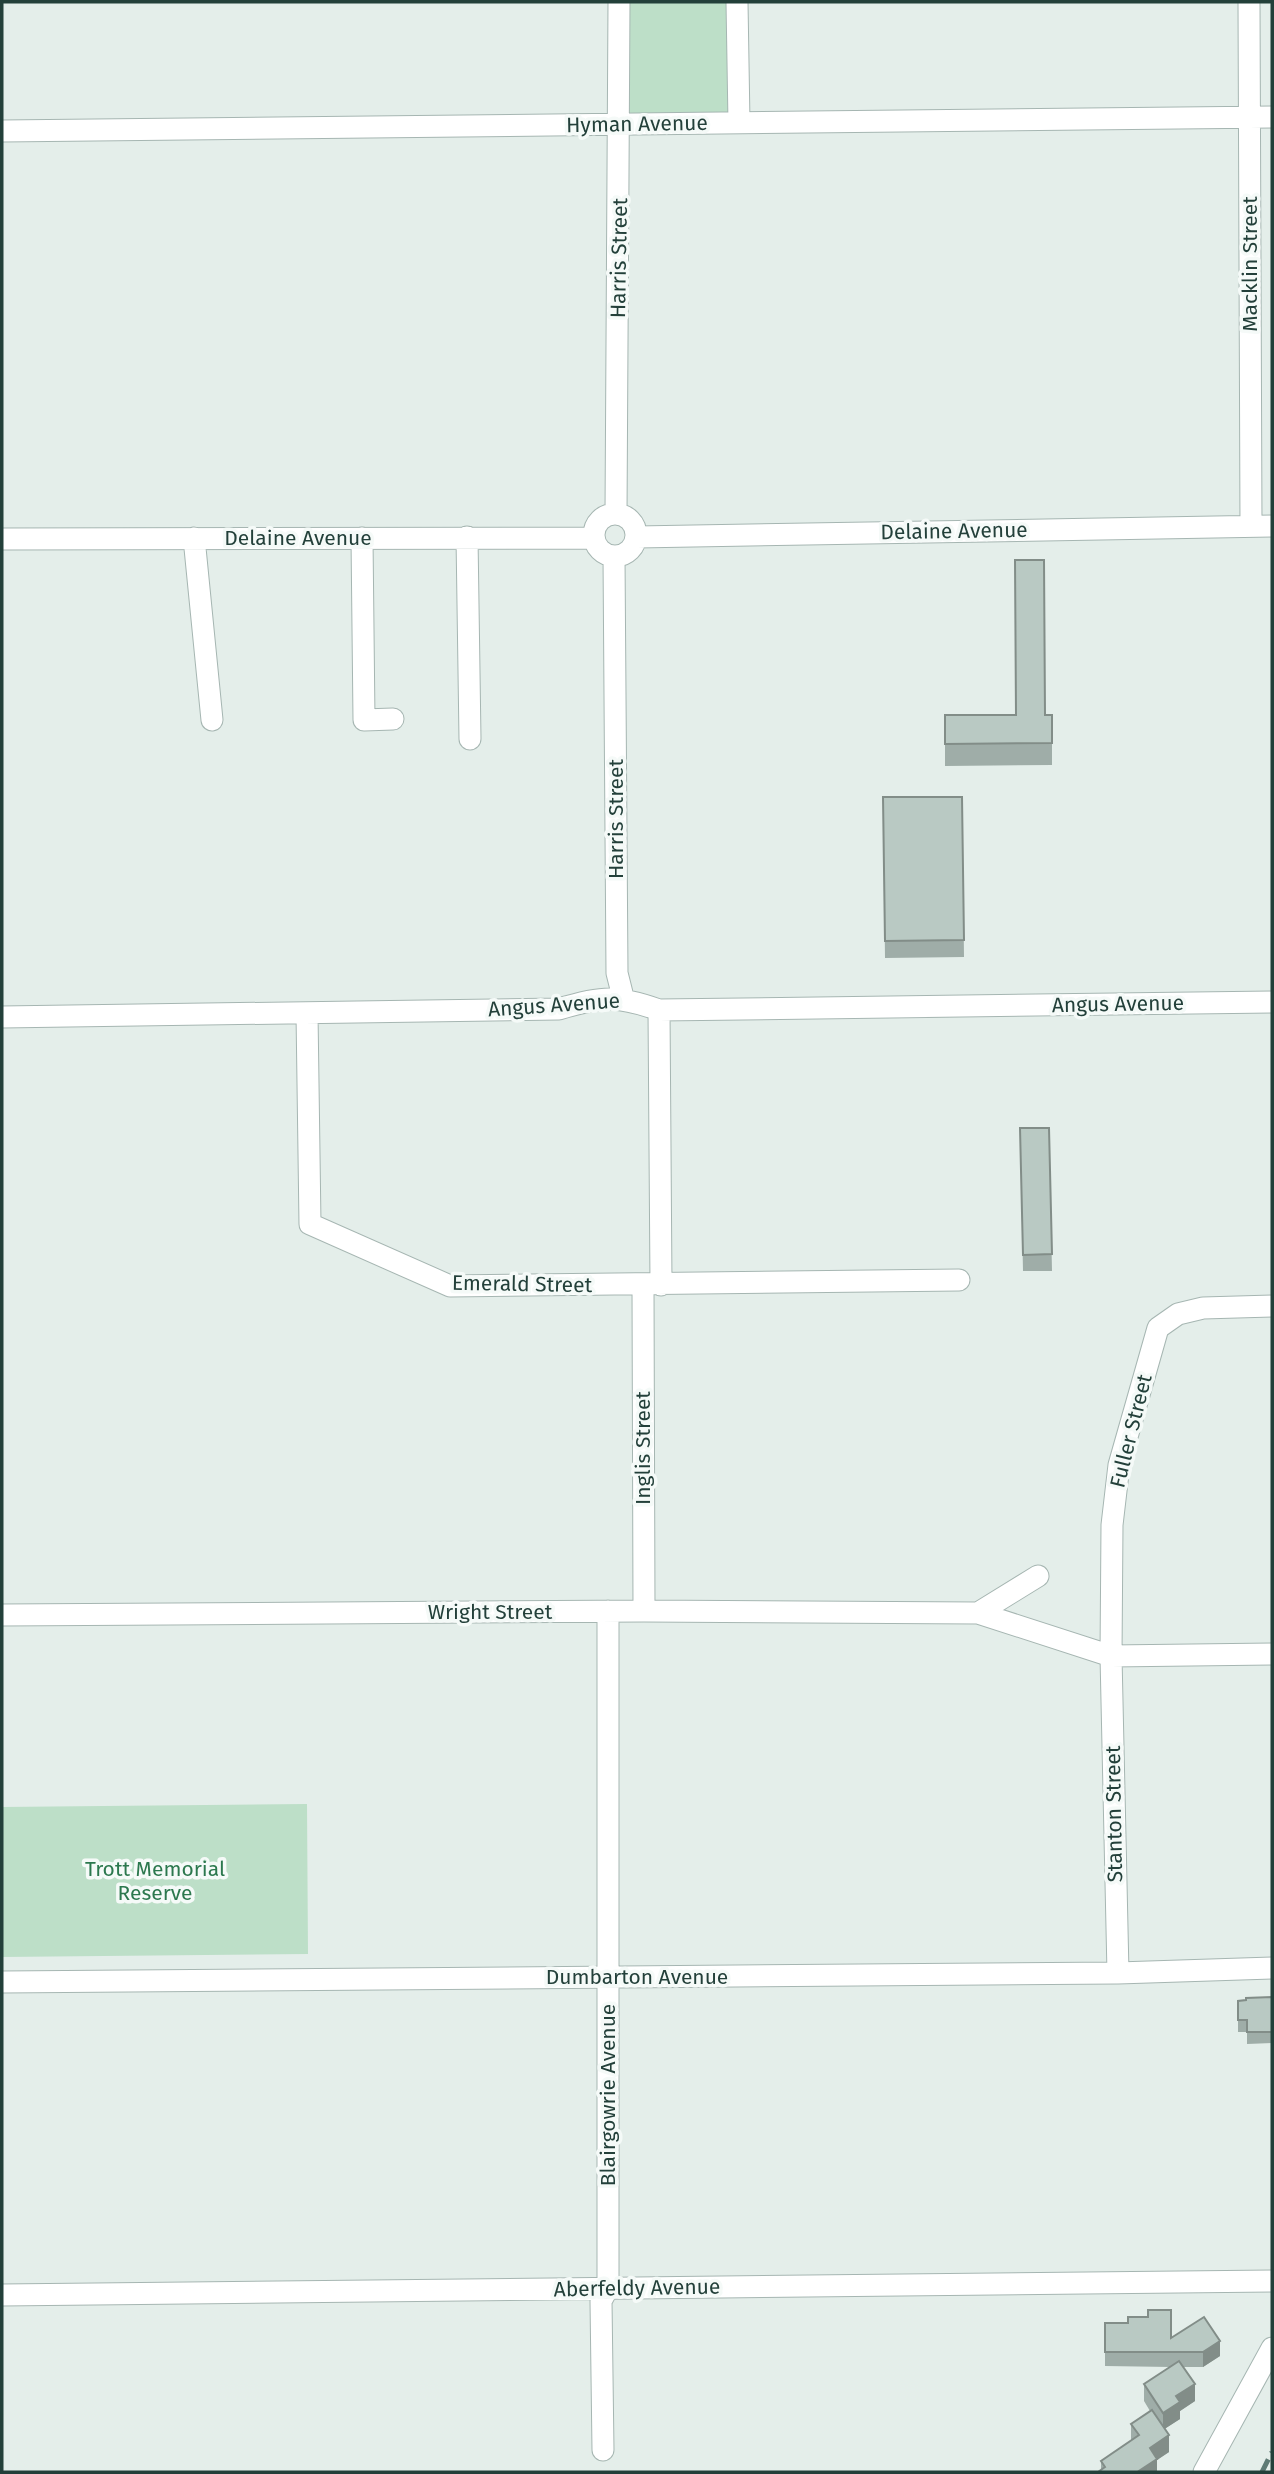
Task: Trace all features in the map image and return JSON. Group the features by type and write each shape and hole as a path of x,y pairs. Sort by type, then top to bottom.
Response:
{"street":[{"name":"Harris Street","path":"616,514 619,2"},
{"path":"737,2 739,123"},
{"name":"Macklin Street","path":"1249,2 1251,526"},
{"name":"Hyman Avenue","path":"2,131 1272,117"},
{"path":"616,514 629,519 637,537 628,553 614,556 601,551 594,538 597,524 609,515 616,514"},
{"name":"Delaine Avenue","path":"637,537 1272,526"},
{"path":"467,537 470,739"},
{"path":"194,538 212,720"},
{"path":"362,538 364,720 393,719"},
{"name":"Delaine Avenue","path":"2,539 594,538"},
{"name":"Harris Street","path":"614,556 617,973 623,997"},
{"name":"Angus Avenue","path":"2,1017 559,1009 588,1000 623,997 659,1010 1272,1002"},
{"name":"Inglis Street","path":"644,1611 659,1010"},
{"name":"Emerald Street","path":"307,1013 310,1224 450,1286 652,1286 958,1280"},
{"name":"Fuller Street","path":"1111,1656 1112,1525 1119,1465 1158,1328 1178,1314 1203,1308 1272,1306"},
{"path":"978,1613 1038,1576"},
{"name":"Wright Street","path":"2,1615 608,1611 978,1613 1111,1656 1272,1654"},
{"name":"Blairgowrie Avenue","path":"603,2450 601,2301 608,2288 608,1611"},
{"name":"Stanton Street","path":"1111,1656 1118,1973"},
{"name":"Dumbarton Avenue","path":"2,1982 1118,1973 1272,1968"},
{"name":"Aberfeldy Avenue","path":"2,2295 1272,2281"},
{"path":"1204,2472 1272,2348"}],"green space":[{"path":"620,2 735,2 738,126 622,127"},
{"name":"Trott Memorial Reserve","path":"307,1804 308,1954 2,1957 2,1807"}],"building":[{"path":"1015,560 1044,560 1045,715 1052,715 1052,743 945,744 945,715 1016,715"},
{"path":"883,797 962,797 964,940 885,941"},
{"path":"1020,1128 1049,1128 1052,1254 1023,1255"},
{"path":"1272,1997 1272,2032 1247,2032 1247,2020 1238,2020 1238,2001"},
{"path":"1148,2310 1171,2310 1171,2338 1204,2317 1220,2341 1203,2352 1105,2352 1105,2323 1128,2323 1128,2317 1148,2317"},
{"path":"1179,2361 1195,2384 1176,2396 1180,2402 1163,2413 1144,2384"},
{"path":"1152,2410 1169,2435 1150,2448 1157,2459 1140,2472 1098,2472 1105,2467 1101,2461 1139,2435 1131,2424"}],"railway":[{"path":"1262,2472 1272,2452"}]}
